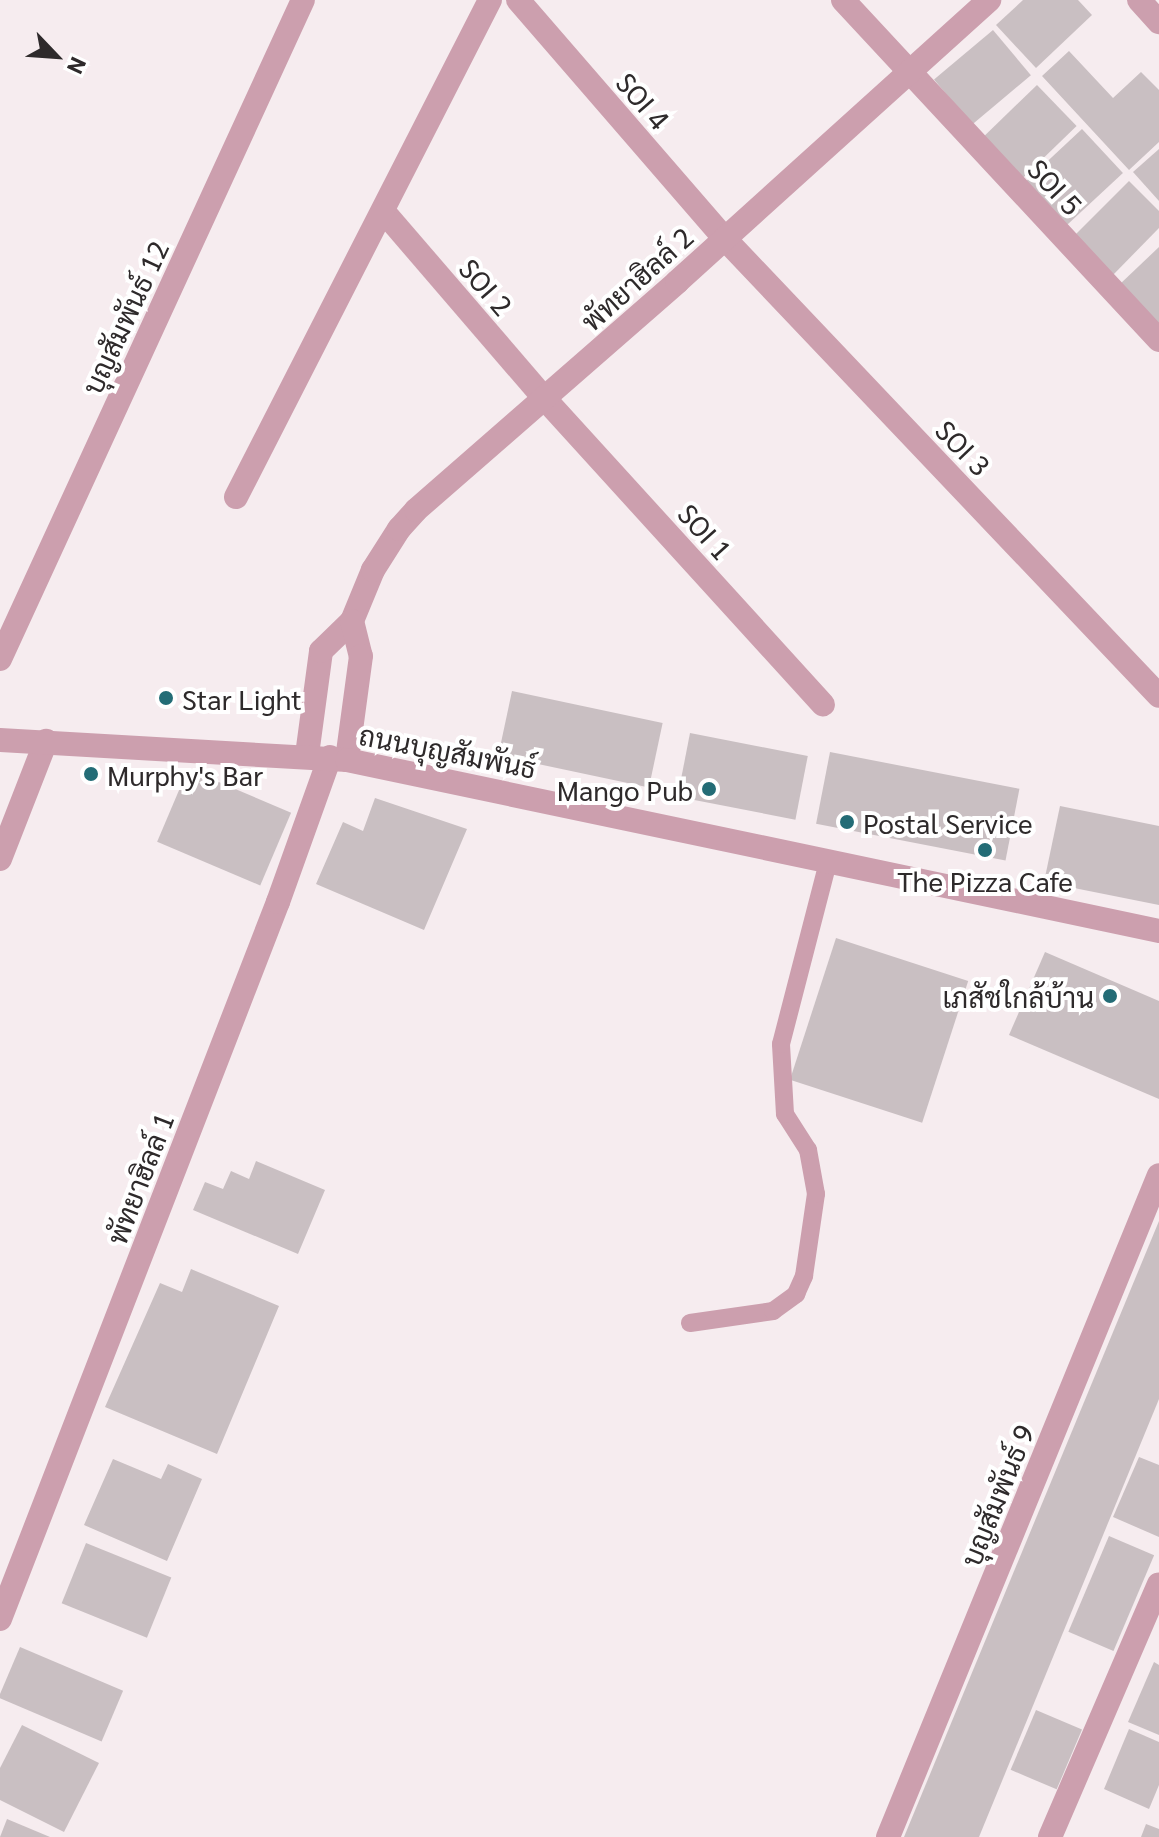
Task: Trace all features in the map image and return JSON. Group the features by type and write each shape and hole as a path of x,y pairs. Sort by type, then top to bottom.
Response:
{"street":[{"name":"บุญสัมพันธ์ 12","path":"0,659 303,0"},
{"path":"236,497 490,0"},
{"name":"SOI 4","path":"518,0 725,239"},
{"name":"SOI 5","path":"843,0 1159,340"},
{"name":"พัทยาฮิลล์ 2","path":"328,757 321,651 352,621 373,570 399,529 989,0"},
{"path":"1139,0 1159,22"},
{"name":"SOI 2","path":"384,212 545,399"},
{"name":"SOI 3","path":"725,239 1159,696"},
{"name":"SOI 1","path":"545,399 823,704"},
{"path":"328,757 361,656 352,621"},
{"name":"ถนนบุญสัมพันธ์","path":"0,740 328,757 829,859 1159,931"},
{"path":"0,859 46,741"},
{"name":"พัทยาฮิลล์ 1","path":"0,1619 278,902 328,757"},
{"name":"บุญสัมพันธ์ 9","path":"888,1837 1159,1175"},
{"path":"1050,1837 1159,1584"}],"lane":[{"path":"690,1323 773,1311 796,1294 804,1276 816,1194 808,1150 785,1114 781,1044 829,859"}],"building":[{"path":"1023,0 1078,0 1092,15 1036,68 996,25"},
{"path":"993,30 1031,75 972,125 934,79"},
{"path":"1069,51 1113,98 1141,72 1159,90 1159,142 1129,170 1042,76"},
{"path":"1037,85 1077,126 1023,177 984,136"},
{"path":"1082,129 1123,173 1066,226 1025,182"},
{"path":"1159,149 1159,201 1133,172"},
{"path":"1129,181 1159,211 1159,228 1112,276 1073,237"},
{"path":"1159,247 1159,324 1119,285"},
{"path":"512,691 663,723 649,788 498,756"},
{"path":"690,733 808,756 795,820 678,797"},
{"path":"830,752 1019,789 1006,860 816,824"},
{"path":"188,769 291,813 260,885 157,842"},
{"path":"375,798 467,829 424,930 316,884 343,822 363,831"},
{"path":"1060,806 1159,826 1159,905 1044,882"},
{"path":"836,938 968,981 922,1123 790,1080"},
{"path":"1045,952 1159,1001 1159,1099 1009,1035"},
{"path":"256,1161 325,1190 298,1254 193,1210 205,1182 223,1189 231,1171 249,1179"},
{"path":"1159,1221 1159,1399 979,1837 904,1837"},
{"path":"191,1269 279,1306 217,1454 105,1407 160,1283 182,1292"},
{"path":"1139,1457 1159,1465 1159,1537 1113,1517"},
{"path":"113,1459 161,1479 168,1464 202,1479 167,1561 84,1525"},
{"path":"1109,1536 1154,1555 1113,1651 1068,1632"},
{"path":"86,1543 171,1577 147,1638 62,1603"},
{"path":"20,1647 123,1691 102,1741 0,1698"},
{"path":"1154,1662 1159,1665 1159,1735 1128,1722"},
{"path":"1036,1710 1082,1730 1057,1789 1011,1770"},
{"path":"22,1725 99,1763 64,1832 0,1800 0,1768"},
{"path":"1129,1729 1159,1742 1159,1785 1149,1809 1104,1789"},
{"path":"7,1819 50,1837 0,1837"},
{"path":"1146,1824 1159,1829 1159,1837 1141,1837"}],"place":[{"name":"Star Light","path":"166,698"},
{"name":"Murphy's Bar","path":"91,774"},
{"name":"Mango Pub","path":"709,789"},
{"name":"Postal Service","path":"847,822"},
{"name":"The Pizza Cafe","path":"985,850"},
{"name":"เภสัชใกล้บ้าน","path":"1110,996"}]}
